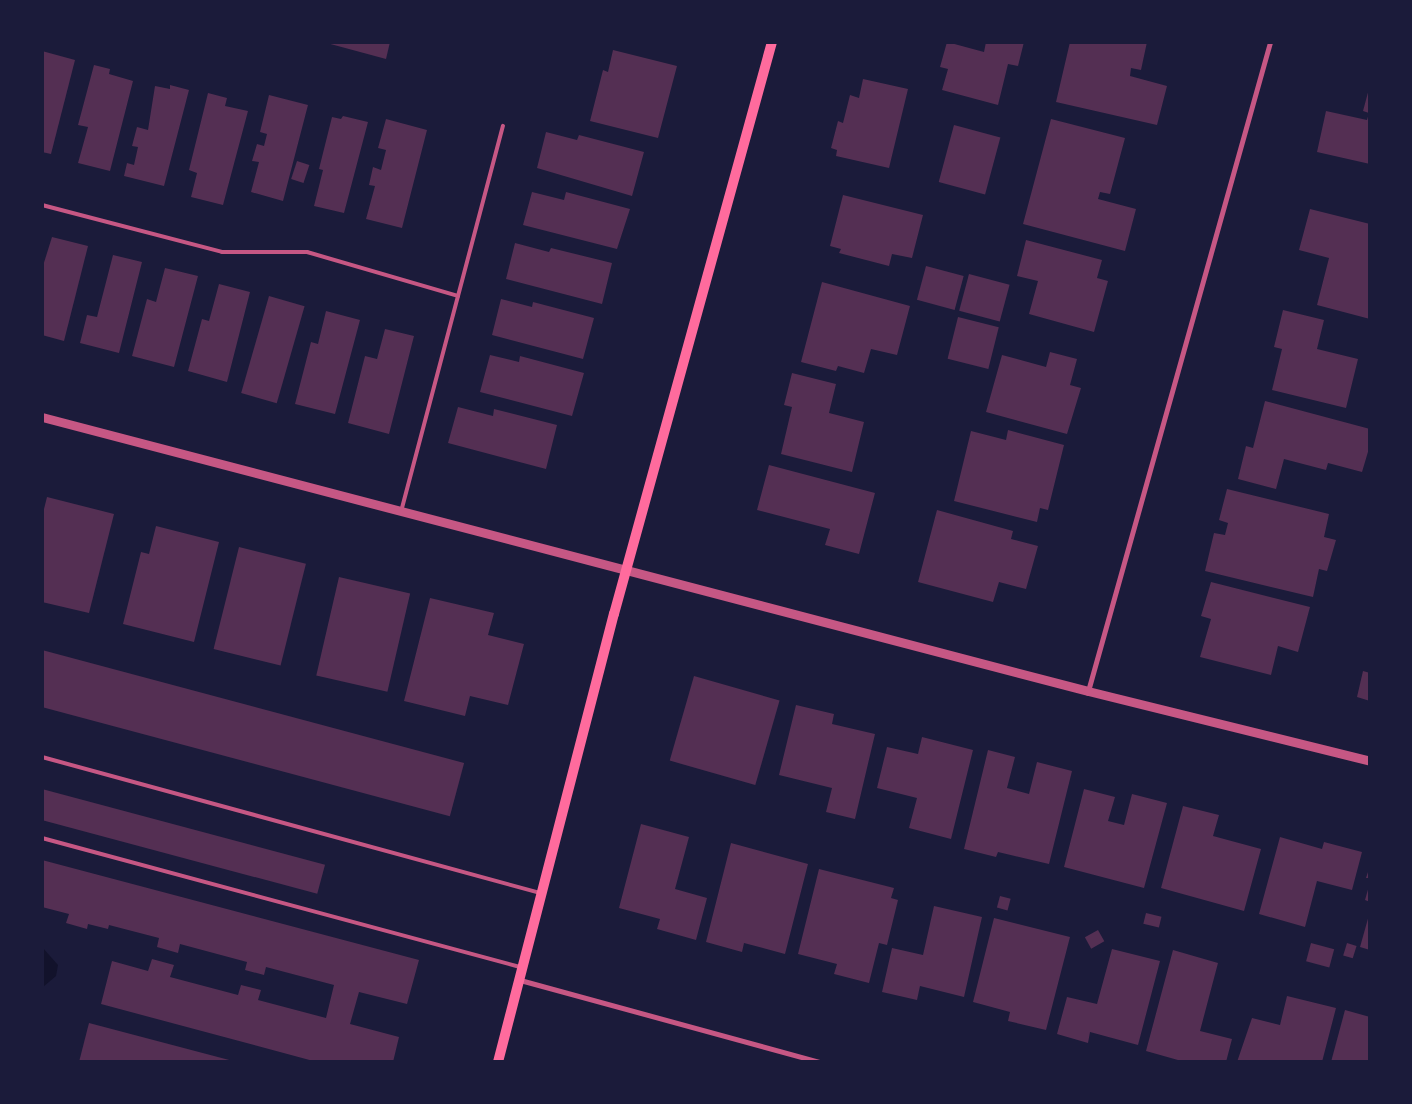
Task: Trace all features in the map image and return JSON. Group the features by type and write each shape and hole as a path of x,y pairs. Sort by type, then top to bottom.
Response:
{"main road":[{"path":"498,1062 628,568 772,42"}],"street":[{"path":"1088,691 1270,42"},
{"path":"42,417 628,568 1088,691 1370,761"},
{"path":"520,980 819,1062"}],"lane":[{"path":"401,511 503,126"},
{"path":"42,205 222,252 307,252 458,296"},
{"path":"42,757 542,893"},
{"path":"42,838 523,967"}],"shaded area":[{"path":"42,947 58,965 56,976 43,987"}],"building":[{"path":"323,42 390,42 386,59"},
{"path":"947,42 984,52 986,42 1024,42 1018,66 1008,64 998,105 942,90 948,69 940,67"},
{"path":"1070,42 1147,42 1141,70 1131,68 1130,76 1167,86 1157,125 1056,102"},
{"path":"613,50 677,66 658,138 590,121 603,70 608,72"},
{"path":"42,51 75,60 51,154 42,152"},
{"path":"94,65 110,69 109,74 133,81 110,171 78,163 88,127 78,125"},
{"path":"863,79 908,89 889,168 836,156 837,150 831,148 838,121 843,123 850,95 859,98"},
{"path":"170,85 189,90 164,186 124,176 127,163 134,165 138,147 132,146 137,127 148,130 155,86 170,89"},
{"path":"1370,85 1370,164 1317,152 1326,111 1367,120 1369,113 1363,111"},
{"path":"208,93 227,98 225,106 248,111 223,205 191,197 197,173 189,170"},
{"path":"269,95 308,105 283,201 251,192 259,162 252,161 257,144 264,146 267,134 260,132"},
{"path":"343,116 368,122 344,213 314,206 323,170 319,169 332,117 341,119"},
{"path":"386,119 427,130 402,228 366,219 375,186 369,185 373,167 381,170 386,150 378,148"},
{"path":"1051,119 1125,138 1110,194 1100,192 1098,199 1136,209 1125,251 1023,224"},
{"path":"954,125 1000,137 985,194 939,182"},
{"path":"546,132 577,140 579,135 644,152 632,196 537,168"},
{"path":"297,161 309,165 303,183 291,179"},
{"path":"532,192 564,200 566,192 630,209 617,249 523,225"},
{"path":"843,195 923,215 912,258 892,254 889,266 839,253 841,249 830,246"},
{"path":"1310,209 1370,224 1370,319 1317,305 1329,258 1299,250"},
{"path":"52,237 88,246 64,341 42,335 42,269"},
{"path":"1026,240 1102,260 1097,278 1108,281 1094,332 1029,314 1038,281 1017,276"},
{"path":"515,243 549,252 551,248 612,263 602,304 506,279"},
{"path":"113,255 142,262 119,353 80,343 87,315 97,317"},
{"path":"926,266 964,276 955,310 917,300"},
{"path":"165,268 198,276 174,367 132,356 147,299 156,302"},
{"path":"969,274 1010,285 1000,322 959,311"},
{"path":"822,282 910,306 897,355 871,349 864,373 838,366 836,371 801,362"},
{"path":"219,284 250,292 227,382 188,371 202,319 209,321"},
{"path":"269,296 305,306 277,403 241,393"},
{"path":"501,299 532,307 533,302 594,318 583,359 492,335"},
{"path":"1283,310 1324,320 1317,349 1358,359 1346,408 1272,390 1282,349 1274,347"},
{"path":"326,311 360,320 335,414 295,404 311,342 318,344"},
{"path":"958,317 999,327 988,369 948,359"},
{"path":"385,329 414,336 389,434 348,423 365,356 377,359"},
{"path":"1050,352 1077,359 1070,385 1081,388 1067,434 986,412 1002,355 1046,367"},
{"path":"490,355 519,362 520,356 584,373 572,416 480,392"},
{"path":"792,373 836,384 829,413 864,422 852,472 781,454 792,407 784,405"},
{"path":"1265,401 1370,429 1370,445 1362,472 1328,463 1326,470 1284,459 1276,489 1238,479 1246,446 1253,448"},
{"path":"458,407 493,416 494,409 557,425 546,469 448,443"},
{"path":"1008,430 1064,445 1048,510 1040,508 1037,522 954,501 971,431 1006,440"},
{"path":"769,465 875,493 859,554 825,545 830,529 757,510"},
{"path":"1227,489 1329,514 1324,537 1336,540 1327,571 1319,569 1313,597 1205,571 1214,533 1225,535 1228,523 1219,520"},
{"path":"47,497 114,514 89,613 42,602 42,517"},
{"path":"937,510 1013,531 1011,539 1038,546 1026,589 999,582 993,602 918,582"},
{"path":"156,526 219,542 194,642 123,624 141,552 149,554"},
{"path":"239,547 306,564 281,666 214,649"},
{"path":"339,577 410,593 387,692 316,675"},
{"path":"1211,582 1310,607 1298,652 1278,646 1271,675 1200,657 1211,619 1201,616"},
{"path":"430,598 494,613 488,635 524,644 508,705 470,696 465,716 404,701"},
{"path":"42,650 464,763 450,816 42,707"},
{"path":"1363,671 1370,673 1370,701 1357,697"},
{"path":"694,676 780,701 755,785 670,761"},
{"path":"796,705 834,714 832,724 875,734 855,819 826,812 832,788 779,775"},
{"path":"922,737 973,750 951,839 909,828 917,798 877,788 887,747 918,754"},
{"path":"988,750 1015,757 1007,788 1029,794 1037,762 1072,771 1049,864 998,852 996,857 964,849"},
{"path":"42,789 325,865 317,894 42,820"},
{"path":"1084,789 1115,797 1108,821 1124,825 1132,794 1167,803 1144,888 1064,867"},
{"path":"1183,806 1219,815 1213,836 1261,849 1244,911 1161,888"},
{"path":"641,824 689,837 675,889 707,898 696,940 657,929 660,919 619,908"},
{"path":"1280,837 1322,849 1324,842 1362,852 1352,890 1317,881 1305,927 1259,914"},
{"path":"731,843 808,864 785,954 744,943 742,952 706,942"},
{"path":"42,860 419,960 407,1004 359,992 350,1024 399,1037 393,1062 317,1062 101,1004 112,961 148,971 152,959 174,965 170,977 238,995 241,985 261,990 258,1000 326,1018 334,985 266,967 264,975 245,970 247,962 180,944 178,953 157,947 159,938 109,925 108,929 88,924 87,929 66,923 69,914 42,907"},
{"path":"1370,866 1370,878 1366,878"},
{"path":"819,869 894,888 891,898 898,900 887,945 879,943 869,983 834,974 837,964 798,954"},
{"path":"1370,886 1370,902 1365,900"},
{"path":"1000,896 1011,899 1008,910 997,908"},
{"path":"934,906 982,917 964,997 920,986 917,1000 882,992 892,948 923,955"},
{"path":"1146,913 1162,917 1159,928 1143,924"},
{"path":"1370,915 1370,950 1360,947"},
{"path":"994,918 1070,937 1046,1030 1008,1021 1010,1012 973,1002"},
{"path":"1098,930 1104,941 1091,949 1085,937"},
{"path":"1311,943 1334,949 1329,968 1306,961"},
{"path":"1347,943 1357,946 1353,958 1343,955"},
{"path":"1112,949 1160,961 1138,1045 1090,1032 1088,1043 1057,1034 1067,997 1097,1004"},
{"path":"1173,950 1218,963 1200,1031 1232,1039 1226,1062 1185,1062 1146,1051"},
{"path":"1287,996 1336,1008 1322,1062 1237,1062 1252,1018 1280,1025"},
{"path":"1345,1010 1370,1017 1370,1062 1331,1062"},
{"path":"89,1023 233,1061 233,1062 79,1062"}]}
